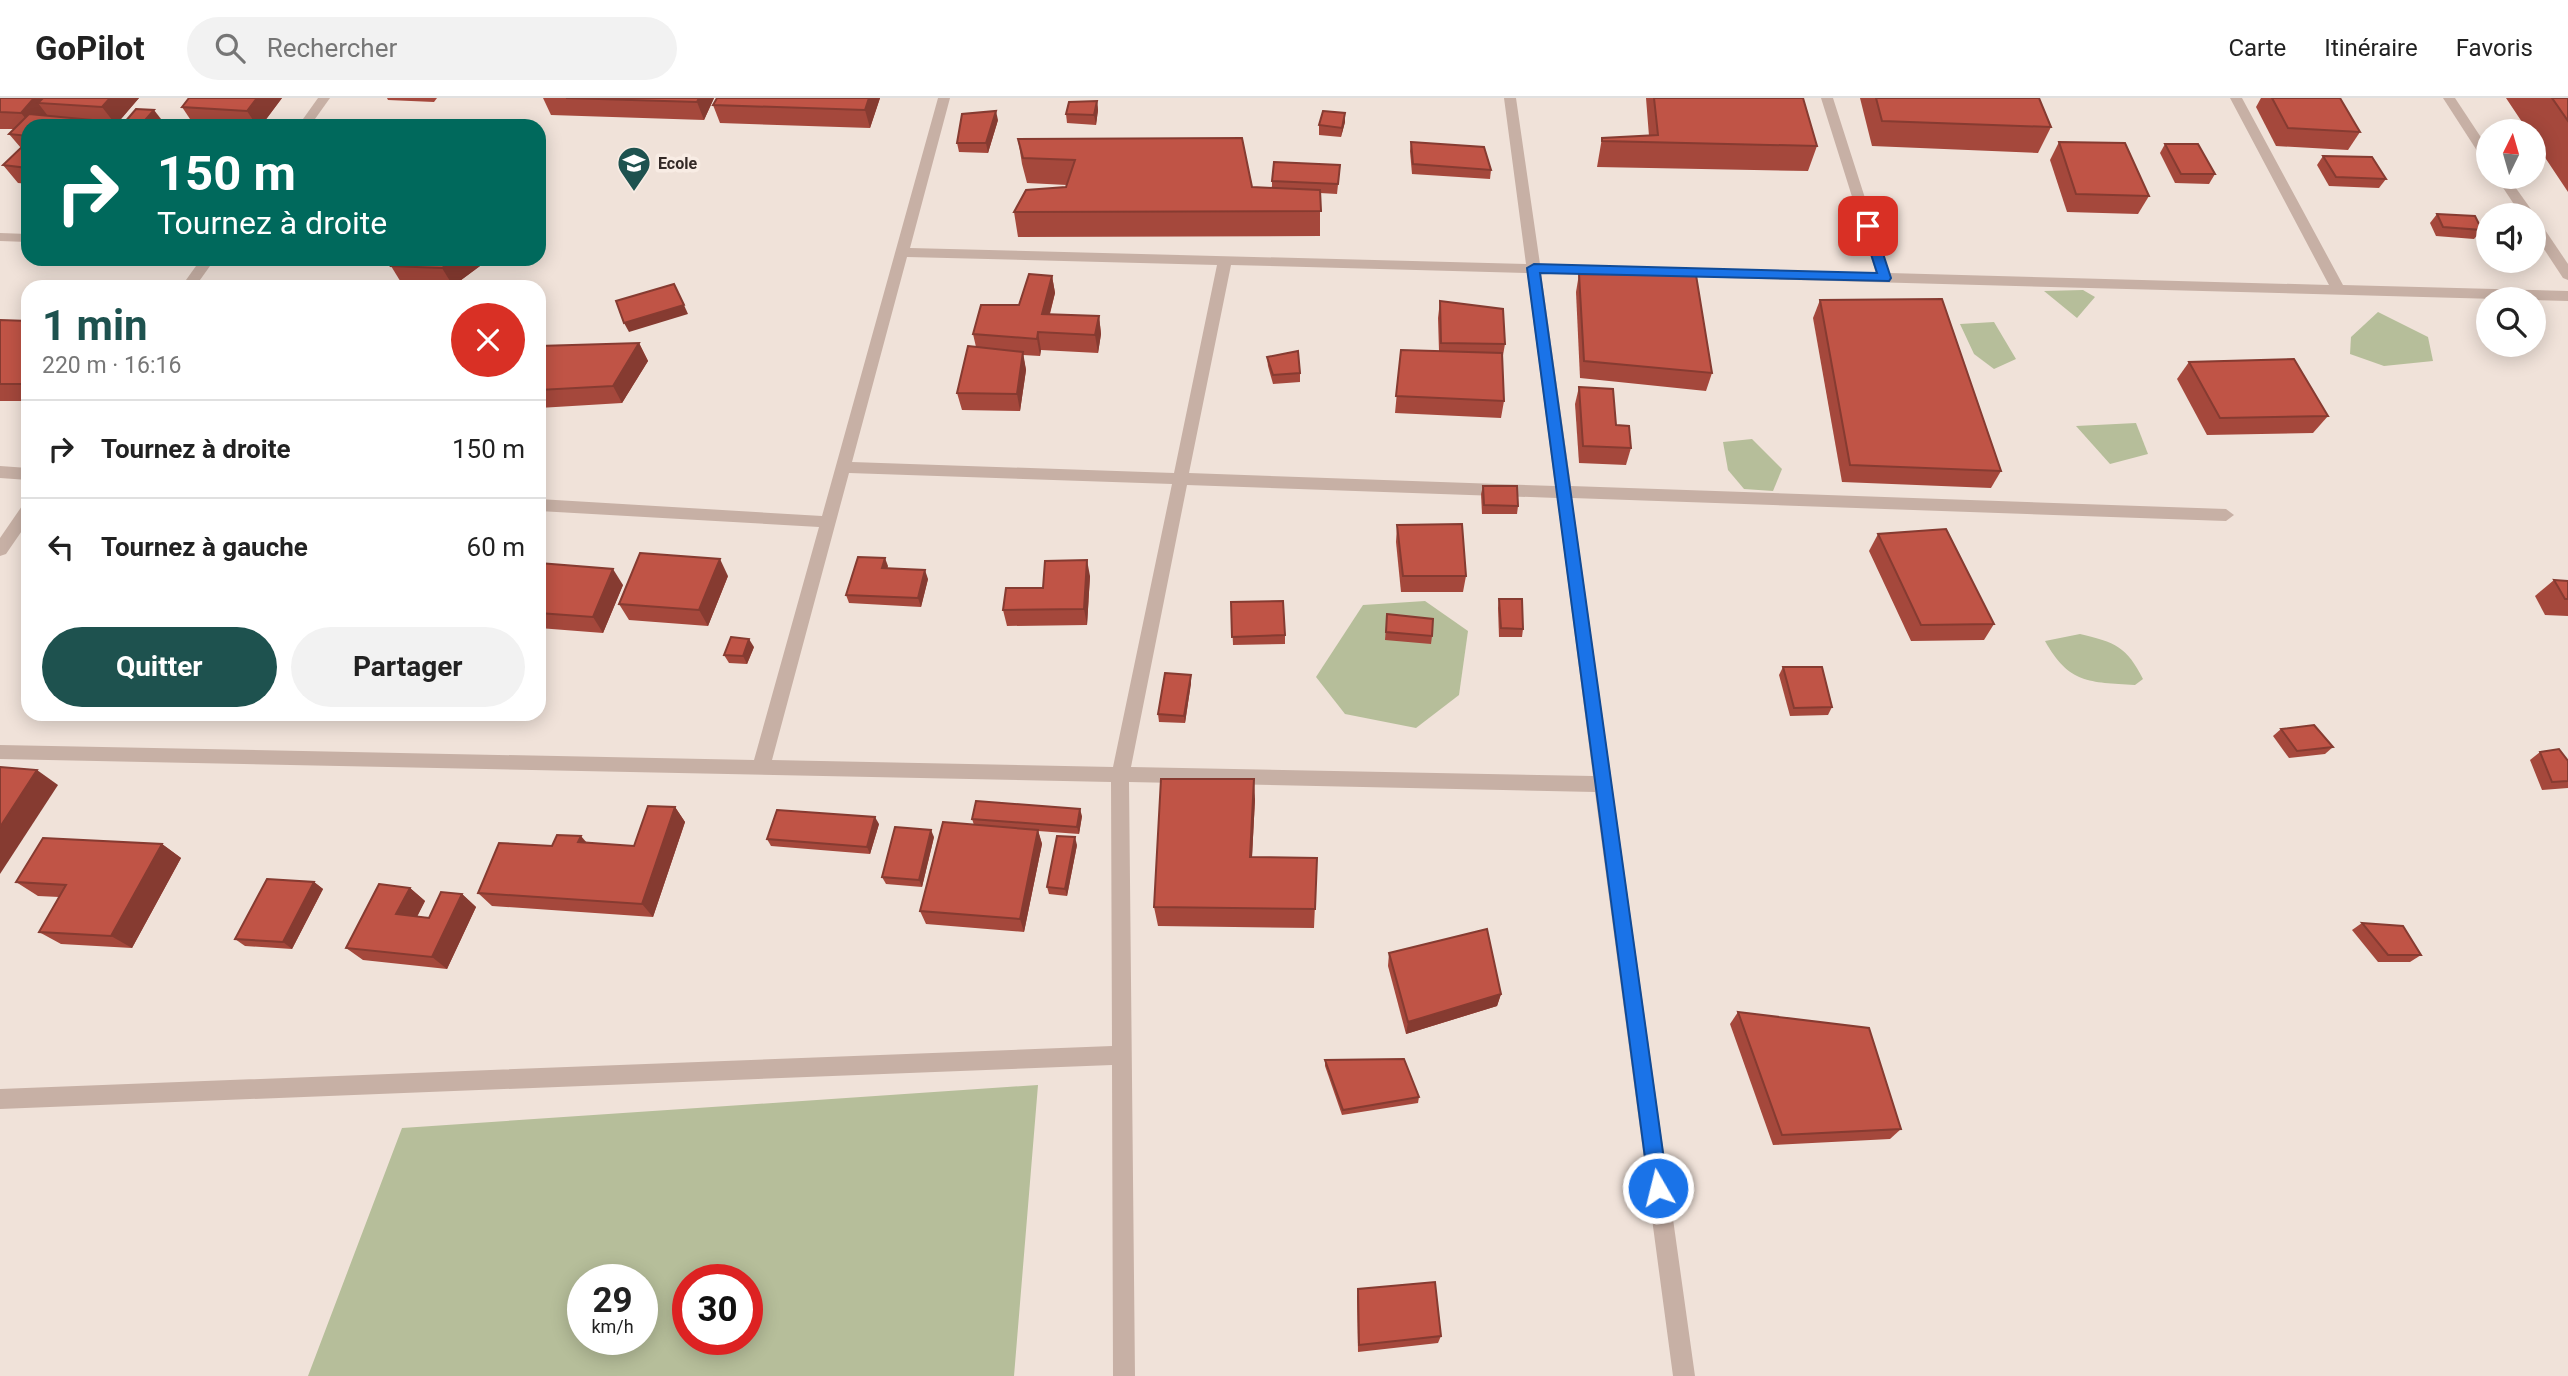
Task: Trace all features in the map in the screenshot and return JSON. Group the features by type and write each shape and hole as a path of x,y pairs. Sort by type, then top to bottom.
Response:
{"street":[{"path":"309,119 324,98"},
{"path":"761,767 944,98"},
{"path":"1510,98 1684,1376"},
{"path":"1827,98 1884,278"},
{"path":"2236,98 2338,289"},
{"path":"2449,98 2476,139"},
{"path":"0,237 21,238"},
{"path":"2546,242 2568,275"},
{"path":"902,252 2568,296"},
{"path":"1124,1376 1120,775 1225,260"},
{"path":"844,467 2226,515"},
{"path":"0,472 21,474"},
{"path":"546,505 828,522"},
{"path":"0,550 21,520"},
{"path":"0,751 1603,784"},
{"path":"0,1099 1121,1055"}],"green space":[{"path":"2083,290 2095,297 2077,318 2044,291"},
{"path":"2378,312 2428,337 2433,361 2384,366 2350,354 2351,337"},
{"path":"1994,322 2016,359 1994,369 1974,354 1960,324"},
{"path":"2136,423 2148,454 2110,464 2076,426"},
{"path":"1752,439 1782,469 1773,491 1744,489 1728,470 1723,442"},
{"path":"1425,601 1468,631 1459,695 1416,728 1345,714 1316,677 1363,605"},
{"path":"2080,634 2119,648 2131,660 2143,679 2135,685 2105,683 2072,673 2063,666 2045,641"},
{"path":"1038,1085 1014,1376 308,1376 402,1128"}],"building":[{"path":"0,98 34,98 21,113 0,112"},
{"path":"43,98 110,98 102,107 38,103"},
{"path":"189,98 257,98 247,111 182,107"},
{"path":"566,98 699,98 697,102"},
{"path":"717,98 869,98 865,110 713,105"},
{"path":"1654,98 1803,98 1817,146 1602,141 1602,138 1658,135"},
{"path":"1876,98 2039,98 2051,127 1882,121"},
{"path":"2272,98 2340,98 2360,132 2288,128"},
{"path":"2552,98 2568,98 2568,121"},
{"path":"1097,101 1094,115 1066,114 1069,102"},
{"path":"136,109 154,110 146,119 127,119"},
{"path":"996,111 986,143 957,143 962,114"},
{"path":"1323,111 1345,113 1342,128 1319,125"},
{"path":"29,114 82,119 24,119"},
{"path":"21,122 21,135 9,134"},
{"path":"1242,138 1252,187 1320,190 1321,211 1014,212 1026,190 1066,187 1075,160 1023,158 1018,139"},
{"path":"1411,142 1484,147 1491,170 1413,164"},
{"path":"2059,142 2125,143 2149,196 2076,194"},
{"path":"2165,144 2198,144 2215,174 2181,174"},
{"path":"21,148 21,167 3,165"},
{"path":"2323,156 2372,157 2386,179 2336,177"},
{"path":"1274,162 1340,165 1338,184 1272,181"},
{"path":"2437,214 2476,218 2476,230 2443,227"},
{"path":"391,266 445,266 442,268"},
{"path":"1029,274 1052,276 1042,314 1099,316 1095,335 1038,332 1037,339 973,334 981,305 1019,305"},
{"path":"1579,274 1696,275 1712,373 1584,361"},
{"path":"674,284 684,305 624,323 616,301"},
{"path":"1942,299 2001,471 1850,465 1820,300"},
{"path":"1440,301 1503,309 1505,344 1441,343"},
{"path":"0,320 21,321 21,384 0,384"},
{"path":"639,343 613,386 546,390 546,346"},
{"path":"968,346 1023,352 1017,394 957,393"},
{"path":"1401,350 1502,353 1504,401 1396,396"},
{"path":"1298,351 1300,373 1273,375 1267,357"},
{"path":"2294,359 2328,416 2220,418 2189,362"},
{"path":"1579,387 1613,389 1616,425 1629,426 1631,448 1583,446"},
{"path":"1483,486 1517,486 1518,506 1484,505"},
{"path":"1462,524 1466,576 1403,576 1397,525"},
{"path":"1946,529 1994,624 1921,625 1878,534"},
{"path":"640,553 720,559 699,610 619,604"},
{"path":"858,557 885,558 882,568 925,570 918,598 846,595"},
{"path":"1087,560 1084,609 1003,610 1006,588 1043,588 1045,561"},
{"path":"546,564 613,569 593,617 546,614"},
{"path":"2554,580 2568,581 2568,599 2565,599"},
{"path":"1499,599 1522,599 1523,629 1501,628"},
{"path":"1283,601 1285,635 1232,637 1231,602"},
{"path":"1387,614 1433,619 1432,636 1386,632"},
{"path":"731,637 749,639 743,656 724,655"},
{"path":"1783,667 1822,667 1832,707 1794,708"},
{"path":"1165,673 1191,675 1184,716 1158,714"},
{"path":"2314,725 2333,747 2297,751 2281,729"},
{"path":"2559,749 2568,761 2568,781 2552,782 2540,752"},
{"path":"0,767 37,770 0,827"},
{"path":"1161,779 1254,779 1250,857 1317,858 1315,909 1154,907"},
{"path":"976,801 1080,809 1077,827 972,819"},
{"path":"648,806 675,807 642,904 478,893 499,843 552,846 557,835 581,836 578,842 634,846"},
{"path":"777,810 875,817 867,847 767,839"},
{"path":"943,822 1038,830 1020,919 920,911"},
{"path":"895,827 931,830 919,880 882,877"},
{"path":"1057,836 1075,837 1065,889 1047,887"},
{"path":"43,838 162,844 111,936 39,932 66,885 16,882"},
{"path":"267,879 314,882 283,942 235,939"},
{"path":"379,884 410,888 396,914 429,918 441,892 462,894 432,957 346,948"},
{"path":"2362,923 2403,926 2421,955 2388,955"},
{"path":"1487,929 1501,994 1408,1022 1389,953"},
{"path":"1738,1012 1869,1028 1901,1129 1782,1135"},
{"path":"1404,1059 1419,1097 1343,1110 1325,1060"},
{"path":"1435,1282 1441,1336 1359,1345 1358,1289"}],"place":[{"name":"Ecole","path":"634,193"}],"route":[{"path":"1658,1188 1534,268 1884,278 1868,226"}]}
